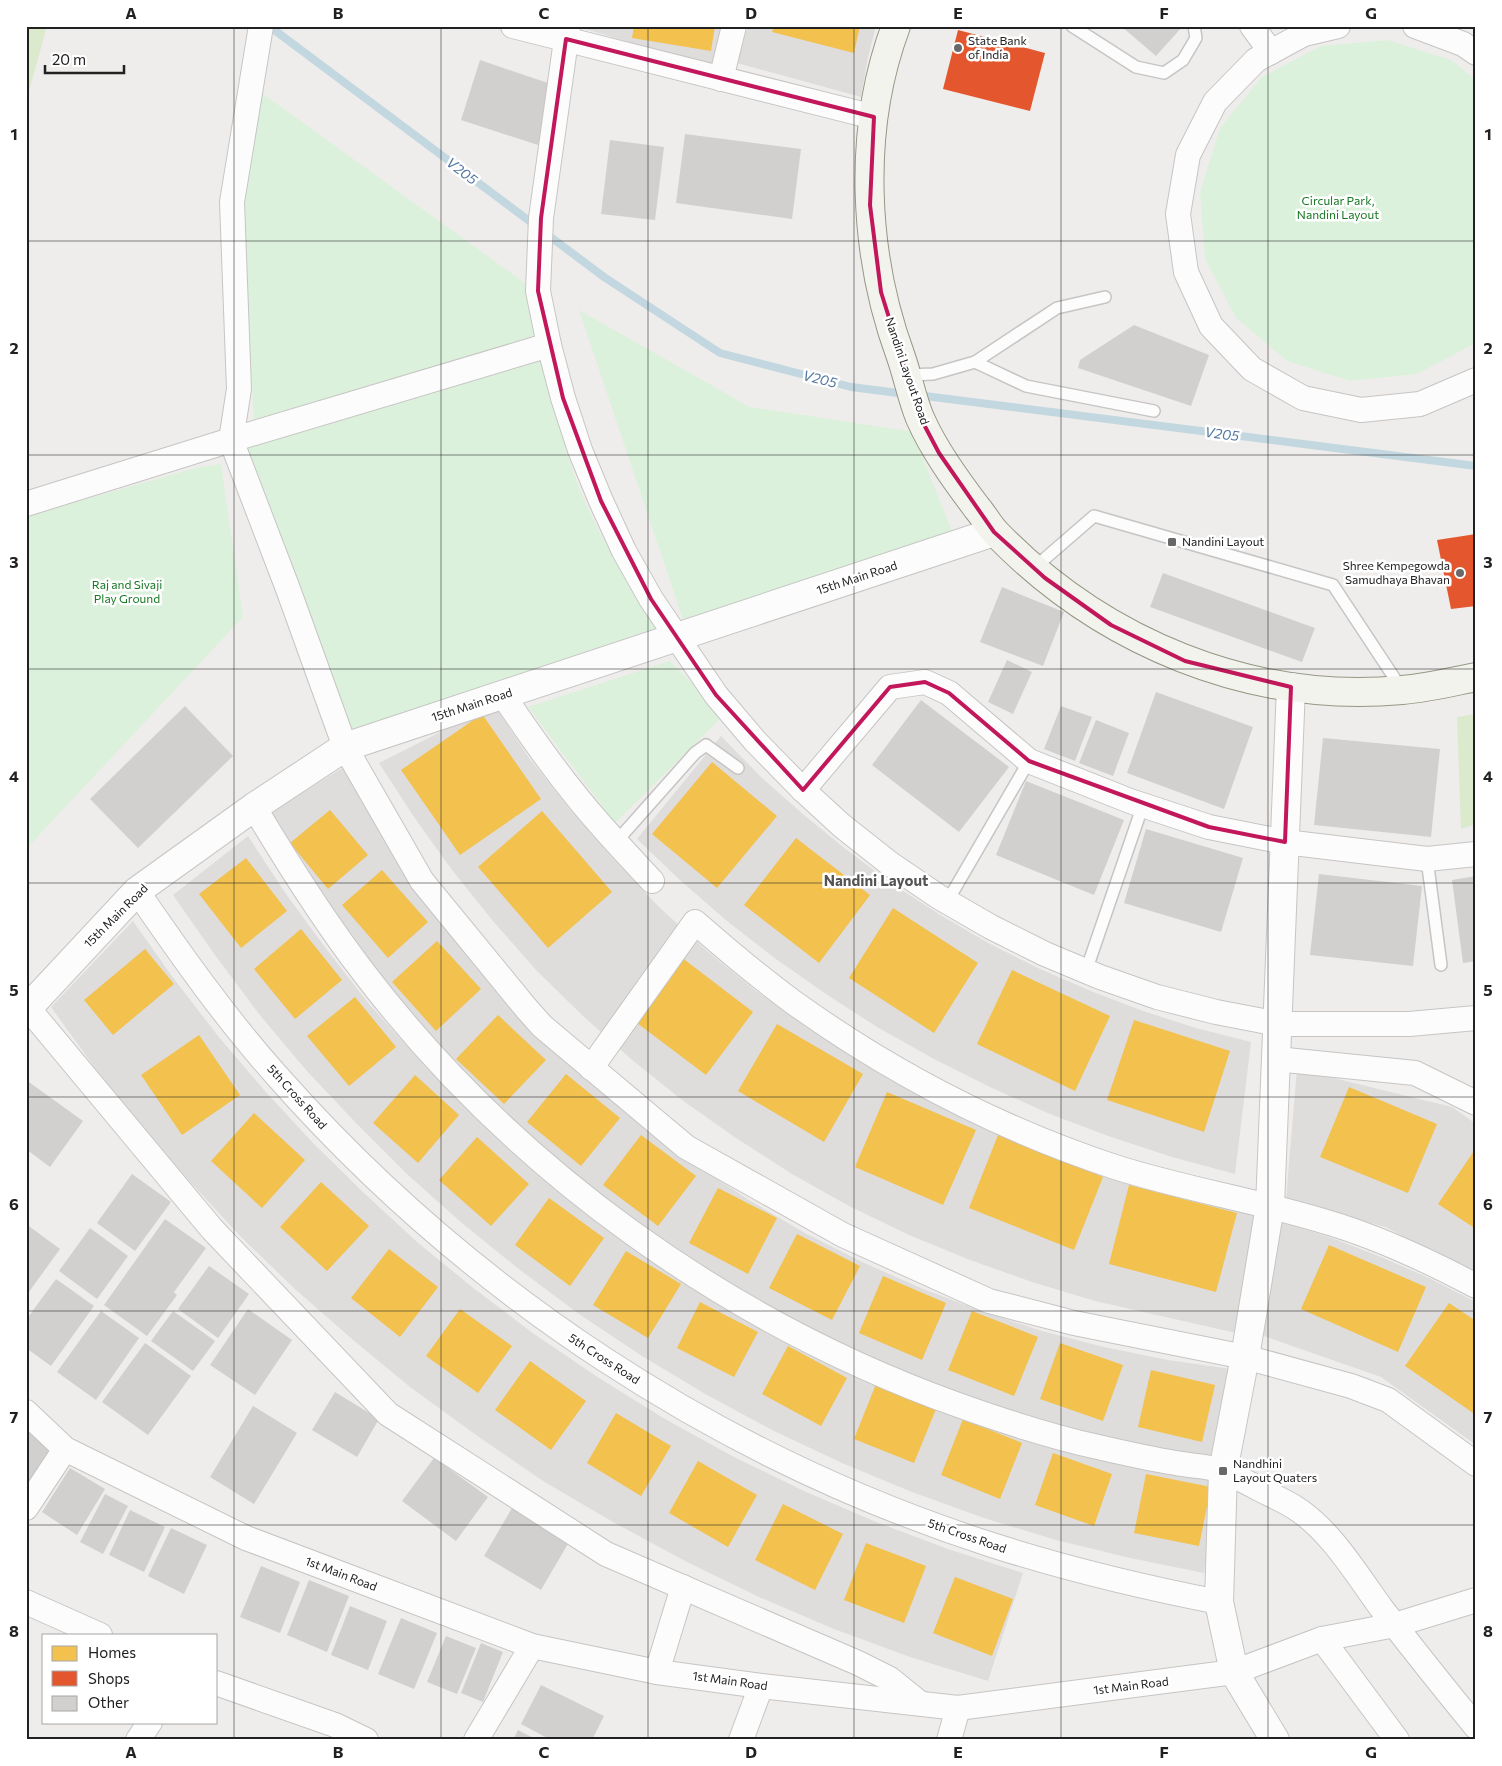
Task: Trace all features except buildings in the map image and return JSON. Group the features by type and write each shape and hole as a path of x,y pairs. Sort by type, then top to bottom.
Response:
{"main road":[{"name":"Nandini Layout Road","path":"896,26 882,74 874,117 870,170 873,248 881,292 892,334 920,417 939,453 961,488 994,532 1077,603 1111,625 1185,660 1224,673 1268,684 1312,690 1357,692 1402,690 1476,677"}],"street":[{"path":"513,26 567,33 721,79 874,117"},
{"path":"721,79 734,26"},
{"path":"1252,26 1271,52"},
{"path":"1338,26 1304,34 1256,60 1215,102 1188,155 1178,214 1186,272 1211,326 1252,369 1303,398 1361,410 1420,404 1476,380"},
{"path":"1415,26 1463,44 1476,53"},
{"path":"260,30 232,202 239,389 231,440 288,589 345,747 422,881 542,1026 686,1147 843,1235 989,1300 1074,1323 1245,1357 1327,1378 1388,1400 1476,1464"},
{"path":"567,33 541,218 538,291 549,345 580,450 624,552 651,599 716,695 755,741 803,790 841,825 889,863 947,902 998,931 1086,971 1157,997 1216,1012 1278,1024 1409,1024 1476,1018"},
{"path":"26,504 231,440 549,345"},
{"name":"15th Main Road","path":"27,1008 137,891 254,807 345,747 994,532"},
{"path":"803,790 890,688 925,682 949,693 1030,761 1142,805 1209,827 1285,842 1427,859 1476,854"},
{"path":"1275,1740 1234,1672 1219,1602 1223,1471 1245,1357 1270,1206 1291,687"},
{"path":"503,695 573,792 652,881"},
{"path":"254,807 288,865 326,921 372,983 408,1027 454,1078 502,1125 552,1170 605,1212 660,1252 717,1289 775,1323 836,1354 897,1381 960,1406 1090,1445 1156,1460 1223,1471 1295,1507 1321,1527 1395,1625 1476,1727"},
{"name":"5th Cross Road","path":"137,891 181,956 228,1018 278,1077 332,1135 446,1241 499,1284 569,1336 635,1379 703,1419 772,1456 843,1489 916,1519 990,1545 1066,1568 1219,1602"},
{"path":"591,1068 695,922 740,961 838,1033 902,1073 960,1104 1020,1131 1116,1167 1207,1193 1270,1206 1324,1221 1376,1239 1476,1286"},
{"path":"27,1008 212,1229 388,1414 606,1554 858,1663 890,1679 922,1704"},
{"path":"1276,1059 1415,1073 1476,1103"},
{"name":"1st Main Road","path":"26,1412 65,1449 246,1538 532,1646 657,1672 761,1686 958,1708 1234,1672 1322,1639 1395,1625 1476,1600"},
{"path":"26,1508 65,1449"},
{"path":"657,1672 684,1587"},
{"path":"26,1602 98,1634"},
{"path":"1322,1639 1397,1740"},
{"path":"476,1740 532,1646"},
{"path":"218,1684 330,1732 366,1740"},
{"path":"741,1740 761,1686"},
{"path":"949,1740 958,1708"},
{"path":"138,1740 149,1724"}],"lane":[{"path":"1072,26 1136,67 1164,73 1183,60 1196,38 1194,26"},
{"path":"907,375 933,374 975,362 1058,308 1105,297"},
{"path":"975,362 1026,386 1154,411"},
{"path":"1034,568 1094,516 1333,585 1402,690"},
{"path":"616,842 695,753 706,745 738,768"},
{"path":"947,902 1030,761"},
{"path":"1086,971 1142,805"},
{"path":"1427,859 1441,965"}],"highlighted area":[{"path":"566,39 874,117 870,205 881,292 920,417 939,453 994,532 1045,578 1111,625 1185,661 1291,687 1285,842 1209,827 1029,761 949,693 925,682 890,687 803,790 716,695 651,599 601,501 563,398 538,291 541,218"}],"shaded area":[{"path":"582,26 725,26 715,68 582,28"},
{"path":"748,26 876,26 861,97 737,63"},
{"path":"494,705 530,759 570,810 658,906 706,950 756,991 809,1029 913,1093 1023,1145 1258,1212 1236,1333 1095,1301 1032,1282 970,1260 909,1235 849,1206 792,1174 682,1100 631,1059 536,970 493,921 452,870 414,817 379,763"},
{"path":"721,736 761,777 848,851 894,885 990,944 1040,969 1143,1011 1196,1028 1251,1042 1235,1174 1172,1157 1111,1137 1050,1114 992,1088 934,1059 877,1027 776,959 727,921 637,839"},
{"path":"344,767 415,882 696,1165 749,1200 805,1233 862,1262 921,1288 981,1311 1042,1331 1104,1347 1168,1360 1231,1369 1212,1457 1079,1430 1014,1412 950,1390 887,1364 825,1336 765,1304 650,1232 593,1189 487,1095 437,1043 391,990 348,933 270,813"},
{"path":"248,836 286,894 369,1004 464,1106 515,1153 568,1197 808,1350 1217,1479 1204,1573 1056,1540 984,1518 912,1492 842,1463 774,1431 707,1395 642,1356 579,1314 520,1270 463,1224 408,1175 306,1070 259,1014 173,895"},
{"path":"133,921 174,979 218,1036 313,1143 417,1242 534,1334 599,1378 665,1419 734,1457 804,1491 876,1522 948,1549 1023,1573 988,1681 910,1657 834,1629 759,1597 685,1561 613,1522 543,1481 410,1387 296,1290 242,1238 142,1127 95,1068 51,1007"},
{"path":"1297,1069 1452,1107 1476,1124 1476,1273 1385,1227 1286,1199"},
{"path":"1282,1222 1332,1238 1381,1257 1429,1278 1476,1302 1476,1445 1381,1377 1261,1335"}],"green space":[{"path":"26,26 47,26 26,102"},
{"name":"Circular Park, Nandini Layout","path":"1388,40 1451,60 1476,80 1476,343 1417,374 1350,381 1287,361 1236,318 1205,259 1200,192 1220,128 1262,77 1321,46"},
{"path":"262,93 525,283 537,335 254,425 243,210"},
{"path":"579,310 750,407 915,432 922,456 952,531 687,632"},
{"path":"548,356 561,431 569,460 592,517 638,595 675,643 346,737 246,446"},
{"name":"Raj and Sivaji Play Ground","path":"221,464 243,617 26,849 26,516 199,467"},
{"path":"670,661 724,715 615,823 528,707"},
{"path":"1476,714 1476,824 1461,829 1457,717"}],"waterway":[{"name":"V205","path":"269,26 604,277 720,353 851,387 906,394"},
{"name":"V205","path":"917,395 1476,466"}],"place":[{"name":"State Bank of India","path":"958,48"},
{"name":"Nandini Layout","path":"1172,542"},
{"name":"Shree Kempegowda Samudhaya Bhavan","path":"1460,573"},
{"name":"Nandhini Layout Quaters","path":"1223,1471"}],"district":[{"name":"Nandini Layout","path":"876,881"}]}
